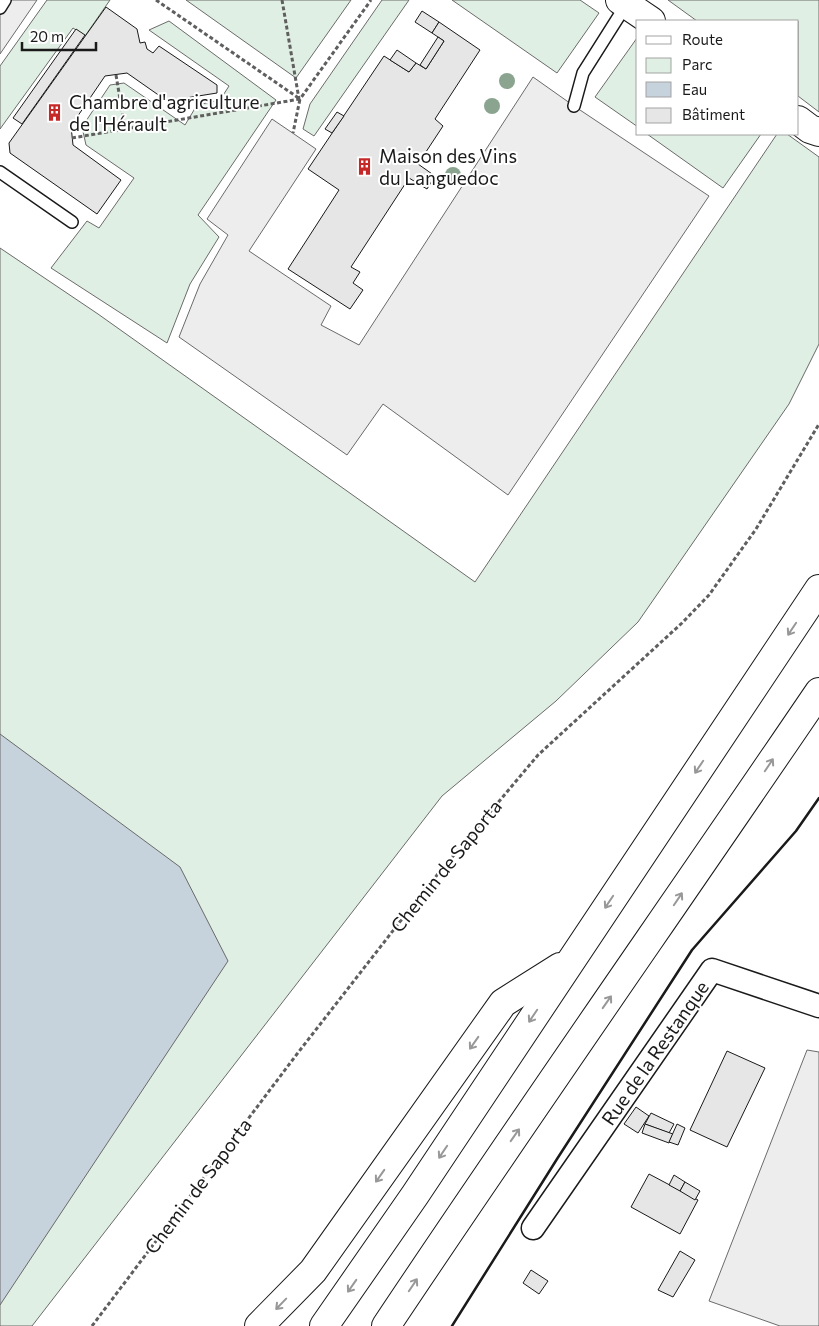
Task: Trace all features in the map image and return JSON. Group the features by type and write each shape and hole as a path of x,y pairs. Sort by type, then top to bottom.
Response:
{"main road":[{"path":"623,2 650,20"},
{"path":"799,121 819,132"},
{"path":"324,1326 414,1195 819,589"},
{"path":"386,1326 487,1175 819,692"},
{"path":"259,1326 313,1271 502,1004 569,961"}],"street":[{"name":"Rue de la Restanque","path":"533,1228 712,970 819,1006"}],"lane":[{"path":"0,8 5,0"},
{"path":"574,106 584,73 623,2"},
{"path":"0,172 72,222"}],"path":[{"path":"156,0 300,99"},
{"path":"282,0 300,99 293,133"},
{"path":"72,138 300,99 371,0"},
{"path":"116,75 125,129"},
{"name":"Chemin de Saporta","path":"92,1326 297,1054 427,887 538,755 682,623 709,595 756,529 819,424"}],"green space":[{"path":"47,0 110,0 85,36 73,28 0,129 0,66"},
{"path":"186,0 351,0 296,78"},
{"path":"382,0 409,0 314,136 303,129 310,104"},
{"path":"452,0 580,0 599,13 557,73"},
{"path":"668,0 819,0 819,112 799,97 799,20 696,20"},
{"path":"169,21 276,100 198,215 219,237 190,284 167,343 51,268 87,221 99,228 134,178 86,145 82,127 110,85 124,83 185,125 197,105 220,100 229,86 149,30"},
{"path":"636,39 636,126 595,97"},
{"path":"648,135 760,135 723,188"},
{"path":"776,135 788,135 819,157 819,344 789,404 638,622 556,701 442,796 32,1326 0,1326 0,248 98,314 475,582"}],"shaded area":[{"path":"0,0 37,0 0,54"},
{"path":"533,77 709,196 508,495 383,404 347,455 179,337 200,284 228,235 207,219 272,119 316,149 249,251 331,306 321,325 359,345"},
{"path":"807,1050 819,1052 819,1326 780,1326 709,1301"}],"water":[{"path":"0,734 180,867 228,961 0,1305"}],"building":[{"name":"Chambre d'agriculture de l'Hérault","path":"106,7 137,29 140,43 145,42 147,49 153,53 159,46 217,85 217,93 167,101 127,73 105,76 71,126 73,145 121,180 97,214 10,153 9,143"},
{"path":"422,11 439,22 432,33 415,22"},
{"name":"Maison des Vins du Languedoc","path":"439,22 480,50 435,119 443,126 418,164 435,176 427,189 409,178 351,267 360,272 353,283 363,290 350,309 288,269 339,190 308,169 384,56 409,72 416,63 426,69 444,41 432,33"},
{"path":"76,29 85,35 22,124 13,118"},
{"path":"438,37 444,41 426,69 420,65"},
{"path":"397,50 416,63 409,72 390,60"},
{"path":"337,112 344,116 332,133 325,129"},
{"path":"727,1051 765,1068 727,1147 690,1130"},
{"path":"636,1107 649,1116 638,1133 624,1124"},
{"path":"651,1113 674,1124 669,1133 645,1124"},
{"path":"645,1124 673,1134 669,1143 642,1133"},
{"path":"677,1124 685,1128 678,1145 669,1142"},
{"path":"649,1174 698,1200 680,1234 631,1207"},
{"path":"674,1175 685,1182 680,1191 669,1185"},
{"path":"685,1182 700,1191 695,1200 680,1191"},
{"path":"680,1251 695,1260 673,1297 658,1290"},
{"path":"531,1270 548,1281 539,1294 523,1283"}],"wall":[{"path":"452,1326 692,950 796,831 819,798"}],"place":[{"name":"Chambre d'agriculture de l'Hérault","path":"55,113"},
{"name":"Maison des Vins du Languedoc","path":"365,167"}]}
